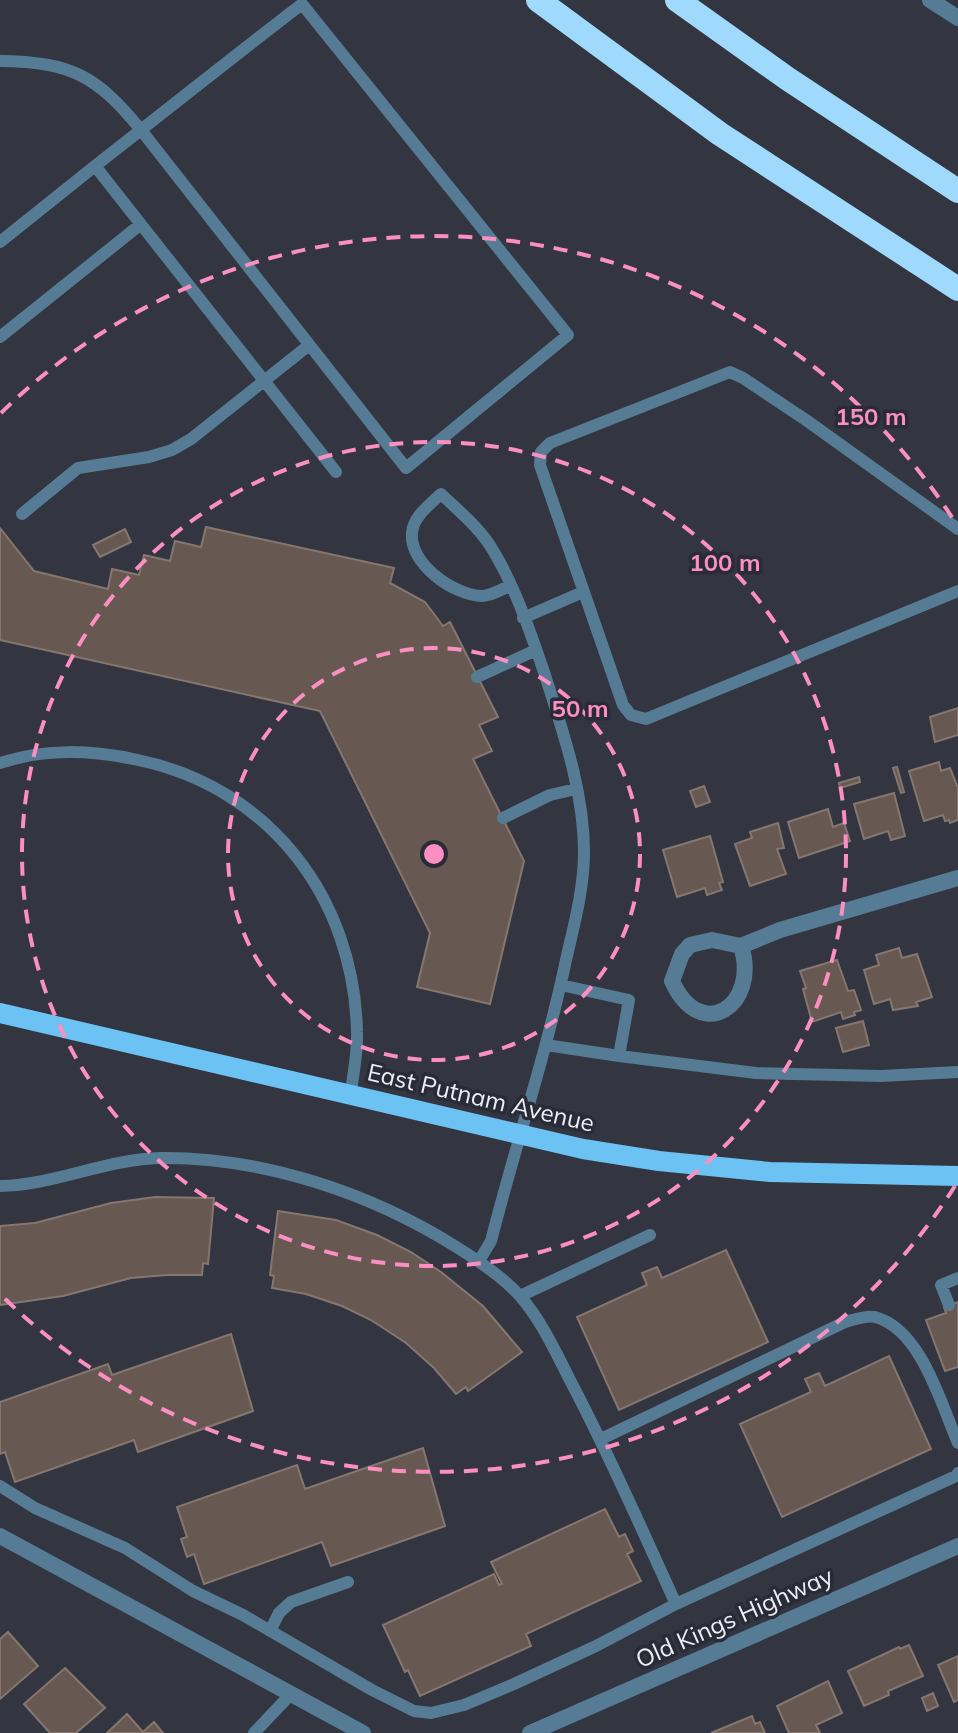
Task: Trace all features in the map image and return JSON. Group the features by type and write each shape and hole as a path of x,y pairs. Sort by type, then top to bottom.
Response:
{"highway":[{"path":"538,0 744,150 958,289"},
{"path":"677,0 788,79 958,191"}],"main road":[{"name":"East Putnam Avenue","path":"0,1013 521,1135 659,1161 770,1172 958,1176"}],"street":[{"path":"930,0 958,18"},
{"path":"741,946 746,967 742,990 728,1008 718,1013 696,1011 687,1005 672,981 682,954 690,945 712,940 741,946 780,930 958,878"},
{"path":"0,1536 363,1733"},
{"name":"Old Kings Highway","path":"530,1733 958,1546"}],"lane":[{"path":"0,61 40,62 72,71 97,84 121,106 141,130 308,346 406,468 568,335 302,4 141,130 95,166 0,242"},
{"path":"95,166 336,472"},
{"path":"0,337 141,224"},
{"path":"22,514 78,468 139,459 172,450 199,433 308,346"},
{"path":"958,529 806,420 730,372 550,443 541,452 540,465 583,592 623,705 631,715 646,719 958,591"},
{"path":"479,1261 491,1241 546,1045 581,889 584,853 576,789 563,731 511,585 494,550 477,528 441,494 427,507 411,533 413,549 428,568 452,588 480,596 490,595 511,585"},
{"path":"523,618 583,592"},
{"path":"477,677 536,650"},
{"path":"0,763 23,755 98,752 164,766 220,790 271,828 295,853 314,880 342,939 355,1000 357,1035 351,1093"},
{"path":"503,818 550,795 576,789"},
{"path":"561,985 629,1000 619,1056"},
{"path":"546,1045 756,1073 881,1076 958,1072"},
{"path":"0,1186 26,1185 136,1159 202,1159 235,1163 359,1195 399,1214 479,1261 520,1296 548,1338 601,1439 676,1604"},
{"path":"520,1296 650,1235"},
{"path":"949,1305 941,1285 958,1278"},
{"path":"601,1439 845,1322 873,1316 896,1328 918,1350 958,1443"},
{"path":"0,1486 35,1508 125,1548 193,1591 372,1690 414,1711 431,1713 464,1705 514,1684 676,1604 958,1473"},
{"path":"270,1631 279,1613 291,1602 348,1582"},
{"path":"254,1733 291,1694"}],"building":[{"path":"206,527 394,568 390,583 425,602 443,626 450,622 498,717 479,725 492,751 473,759 524,861 490,1004 417,987 430,933 320,711 0,640 0,528 34,571 108,589 112,569 139,575 144,555 170,561 175,541 201,547"},
{"path":"125,529 131,542 100,557 93,545"},
{"path":"958,708 958,735 935,742 930,717"},
{"path":"939,762 941,771 950,768 958,788 958,820 950,823 949,820 945,821 943,815 924,821 909,771"},
{"path":"897,767 904,792 901,793 893,768"},
{"path":"859,777 860,782 840,788 839,783"},
{"path":"704,786 710,802 696,807 690,791"},
{"path":"894,793 905,836 891,840 888,831 864,839 854,804"},
{"path":"828,809 833,827 844,823 850,841 799,858 788,822"},
{"path":"778,823 784,848 777,849 786,874 750,886 735,844 752,838 750,832"},
{"path":"710,836 723,882 719,883 722,890 707,895 705,888 677,897 663,850"},
{"path":"899,948 902,958 917,954 932,997 916,1002 918,1006 893,1010 890,999 874,1004 864,970 879,965 876,955"},
{"path":"837,960 848,991 854,990 861,1010 843,1019 841,1012 812,1022 800,971"},
{"path":"863,1021 869,1045 843,1052 836,1028"},
{"path":"155,1197 214,1198 208,1264 203,1263 202,1275 131,1278 63,1296 0,1305 0,1226 35,1223 111,1203"},
{"path":"278,1211 336,1220 411,1252 483,1306 522,1352 468,1391 466,1387 456,1394 434,1368 406,1343 371,1320 306,1294 272,1288 274,1276 270,1275"},
{"path":"726,1250 768,1342 619,1410 577,1317 647,1285 642,1273 657,1267 662,1278"},
{"path":"958,1302 958,1367 945,1371 926,1320 946,1313 944,1307"},
{"path":"231,1334 253,1411 138,1452 134,1440 15,1482 5,1452 0,1454 0,1402 108,1364 112,1375"},
{"path":"889,1356 931,1449 782,1517 740,1424 811,1392 805,1379 819,1373 825,1386"},
{"path":"423,1448 445,1526 331,1566 322,1542 204,1584 194,1554 187,1557 181,1539 187,1537 177,1507 297,1465 305,1489"},
{"path":"605,1509 619,1537 625,1534 633,1551 627,1554 641,1581 526,1634 531,1646 420,1696 383,1625 494,1574 499,1585 502,1584 491,1562"},
{"path":"8,1632 38,1666 0,1699 0,1639"},
{"path":"909,1645 923,1676 888,1691 889,1695 864,1706 848,1671"},
{"path":"958,1656 958,1700 954,1702 938,1665"},
{"path":"65,1668 105,1708 76,1733 50,1733 24,1704"},
{"path":"828,1681 842,1713 816,1725 820,1733 789,1733 777,1706"},
{"path":"933,1693 938,1706 927,1711 922,1698"},
{"path":"127,1714 143,1732 154,1722 163,1733 107,1733"},
{"path":"752,1716 755,1724 760,1722 765,1733 711,1733"}]}
